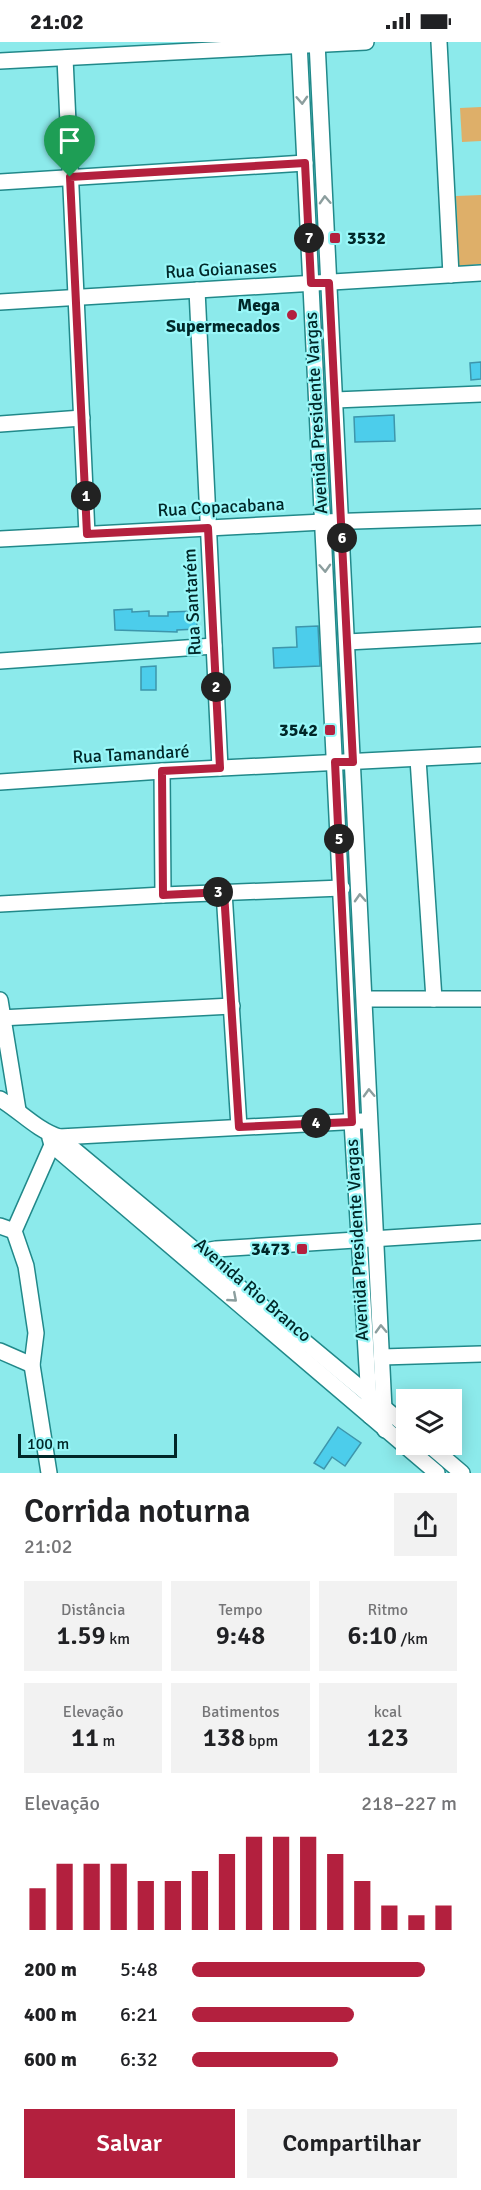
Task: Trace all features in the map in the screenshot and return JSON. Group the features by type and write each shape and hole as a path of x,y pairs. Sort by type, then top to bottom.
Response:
{"street":[{"path":"0,62 188,47 366,42"},
{"path":"439,42 451,275"},
{"name":"Avenida Presidente Vargas","path":"317,43 385,1430"},
{"name":"Avenida Presidente Vargas","path":"299,44 352,1122 370,1416"},
{"path":"65,58 87,534"},
{"path":"0,182 305,163"},
{"name":"Rua Goianases","path":"0,302 481,273"},
{"name":"Rua Santarém","path":"197,290 220,768"},
{"path":"335,400 481,394"},
{"path":"0,424 82,418"},
{"name":"Rua Copacabana","path":"0,539 341,521 481,517"},
{"path":"347,642 481,635"},
{"path":"0,661 214,646"},
{"name":"Rua Tamandaré","path":"0,782 162,771 481,755"},
{"path":"418,759 434,999"},
{"path":"162,771 163,895"},
{"path":"0,904 342,888"},
{"path":"224,892 239,1127"},
{"path":"365,999 481,999"},
{"path":"0,1000 18,1110"},
{"path":"2,1017 232,1006"},
{"name":"Avenida Rio Branco","path":"0,1099 18,1110 53,1138 194,1256 396,1417"},
{"path":"49,1473 32,1365 36,1333 26,1266 7,1228 53,1138 370,1121"},
{"path":"194,1256 359,1238 481,1232"},
{"name":"Avenida Rio Branco","path":"194,1256 385,1430 437,1473"},
{"path":"0,1351 32,1365"},
{"path":"382,1357 481,1354"},
{"path":"441,1455 462,1473"}],"shaded area":[{"path":"481,107 481,141 462,142 460,108"},
{"path":"481,195 481,264 459,266 456,196"}],"building":[{"path":"481,362 481,379 471,380 470,363"},
{"path":"394,415 395,441 355,442 354,417"},
{"path":"132,609 132,612 149,611 149,616 168,616 168,612 197,611 197,629 177,630 177,632 115,630 114,610"},
{"path":"318,626 320,666 274,668 273,648 297,647 296,627"},
{"path":"156,666 156,690 141,690 141,667"},
{"path":"338,1427 361,1443 345,1466 332,1457 324,1469 314,1463"}],"place":[{"name":"3532","path":"335,238"},
{"name":"Mega Supermecados","path":"292,315"},
{"name":"3542","path":"330,730"},
{"name":"3473","path":"302,1249"}],"route":[{"path":"305,163 311,283 329,283 353,762 335,762 352,1122 239,1127 224,892 163,895 162,771 220,768 208,528 87,534 70,177 305,163"}]}
